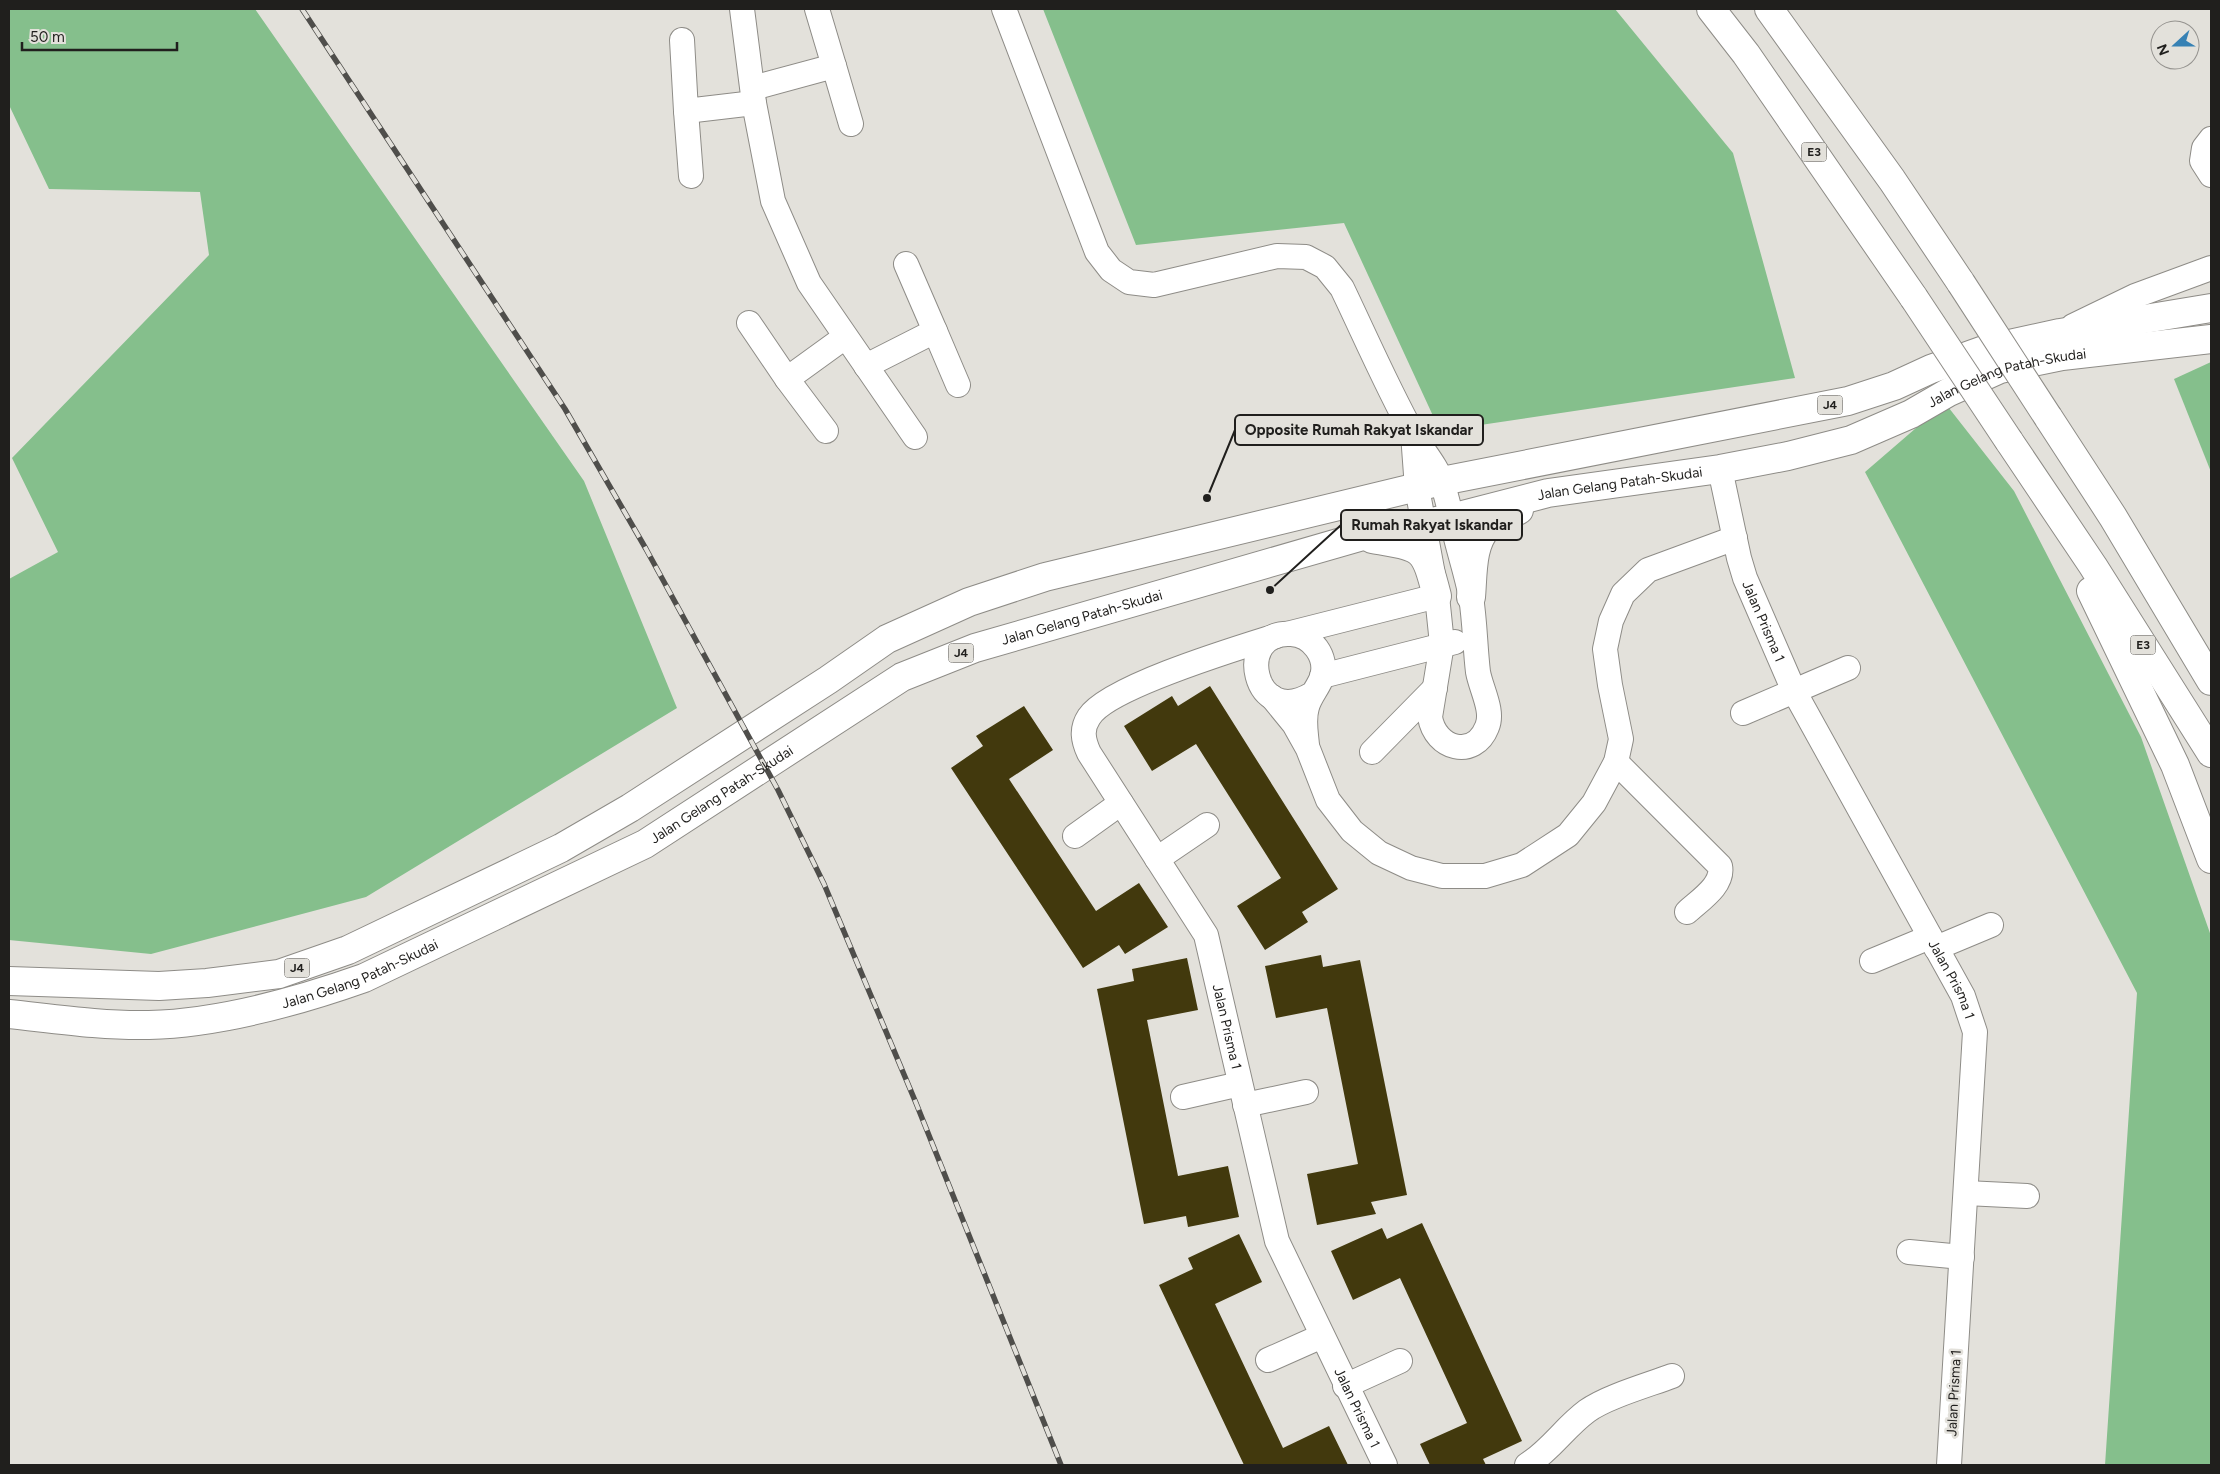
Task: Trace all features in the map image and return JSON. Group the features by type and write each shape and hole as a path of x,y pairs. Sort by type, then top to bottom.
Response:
{"main road":[{"name":"E3","path":"1711,9 1746,54 1914,298 2072,538 2093,566 2211,753"},
{"path":"1769,9 1892,180 1961,283 2113,517 2211,681"},
{"name":"Jalan Gelang Patah-Skudai","path":"9,981 159,986 207,983 280,974 348,950 578,838 630,808 828,680 887,639 969,602 1045,577 1429,484 1848,401 1894,386 1931,369 1987,349 2060,333 2211,308"},
{"name":"Jalan Gelang Patah-Skudai","path":"9,1014 89,1024 150,1025 220,1017 324,992 364,978 645,844 902,677 975,648 1359,537 1451,518 1548,494 1788,456 1851,440 1911,414 1949,392 2000,369 2062,356 2211,339"},
{"path":"1471,597 1477,545 1481,535 1499,520 1548,494"},
{"path":"2113,517 2146,545 2211,644"},
{"path":"1359,537 1405,545 1420,552 1428,562 1437,596"},
{"path":"2072,538 2085,579 2175,765 2211,859"}],"street":[{"path":"742,9 754,96 773,201 809,283 914,437"},
{"path":"817,9 851,124"},
{"path":"1004,9 1097,252 1111,270 1129,282 1154,285 1277,256 1306,257 1325,267 1342,288 1413,434 1429,484 1451,518 1471,597 1478,675 1489,711 1489,722 1484,734 1476,743 1466,746 1455,747 1444,743 1436,736 1430,717 1442,644 1437,596 1424,524 1429,484"},
{"path":"682,40 691,176"},
{"path":"686,110 754,96 834,66"},
{"path":"2211,139 2204,148 2202,161 2211,174"},
{"path":"906,264 958,385"},
{"path":"2060,333 2135,296 2211,268"},
{"path":"749,323 826,430"},
{"path":"866,366 935,331"},
{"path":"788,379 845,336"},
{"name":"Jalan Prisma 1","path":"1720,468 1745,578 1794,691 1962,996 1975,1032 1949,1465"},
{"path":"1308,749 1305,722 1324,665 1315,646 1307,638 1282,635 1267,641 1260,650 1256,670 1265,689 1294,724 1308,749 1328,800 1352,831 1379,853 1411,868 1442,876 1485,876 1522,865 1568,835 1594,803 1616,762 1621,739 1605,649 1610,621 1622,594 1648,570 1735,538"},
{"name":"Jalan Prisma 1","path":"1385,1465 1345,1386 1277,1241 1206,934 1089,753 1084,741 1084,728 1089,716 1114,697 1195,661 1282,635 1437,596"},
{"path":"1195,661 1235,668 1282,701 1292,702 1317,685 1442,644 1474,640"},
{"path":"1743,712 1848,668"},
{"path":"1372,752 1435,688"},
{"path":"1616,762 1720,866 1722,872 1717,883 1687,912"},
{"path":"1075,836 1121,803"},
{"path":"1157,859 1207,825"},
{"path":"1872,961 1991,925"},
{"path":"1184,1097 1306,1092"},
{"path":"1966,1193 2026,1196"},
{"path":"1909,1252 1962,1257"},
{"path":"1268,1360 1322,1336"},
{"path":"1345,1386 1400,1360"},
{"path":"1527,1465 1545,1454 1568,1427 1588,1410 1672,1376"}],"green space":[{"path":"9,9 255,9 584,481 677,708 366,897 151,954 9,940 9,579 58,552 12,458 209,255 200,192 49,189 9,105"},
{"path":"1043,9 1615,9 1733,153 1795,378 1440,431 1344,223 1136,245"},
{"path":"2211,362 2211,472 2174,379"},
{"path":"1945,403 2014,491 2141,737 2211,936 2211,1465 2105,1465 2137,993 1865,472"}],"building":[{"path":"1210,686 1338,889 1302,912 1308,922 1265,950 1237,906 1281,878 1196,744 1152,771 1124,726 1172,696 1178,706"},
{"path":"1024,706 1053,750 1009,779 1096,911 1139,883 1168,927 1125,954 1119,945 1083,968 951,768 983,746 976,736"},
{"path":"1321,955 1323,967 1360,960 1407,1195 1371,1202 1376,1214 1317,1225 1307,1174 1358,1164 1327,1008 1276,1018 1265,966"},
{"path":"1187,958 1198,1010 1147,1020 1178,1176 1228,1166 1239,1217 1188,1227 1186,1216 1144,1224 1097,989 1134,981 1132,969"},
{"path":"1422,1223 1522,1441 1483,1459 1486,1465 1430,1465 1420,1444 1467,1423 1400,1278 1353,1300 1331,1251 1382,1228 1387,1239"},
{"path":"1239,1234 1262,1282 1215,1304 1283,1448 1329,1426 1348,1465 1244,1465 1159,1285 1193,1269 1188,1258"}],"railway":[{"path":"302,9 565,409 646,549 778,790 824,884 916,1103 1061,1465"}],"place":[{"name":"Opposite Rumah Rakyat Iskandar","path":"1207,498"},
{"name":"Rumah Rakyat Iskandar","path":"1270,590"}]}
